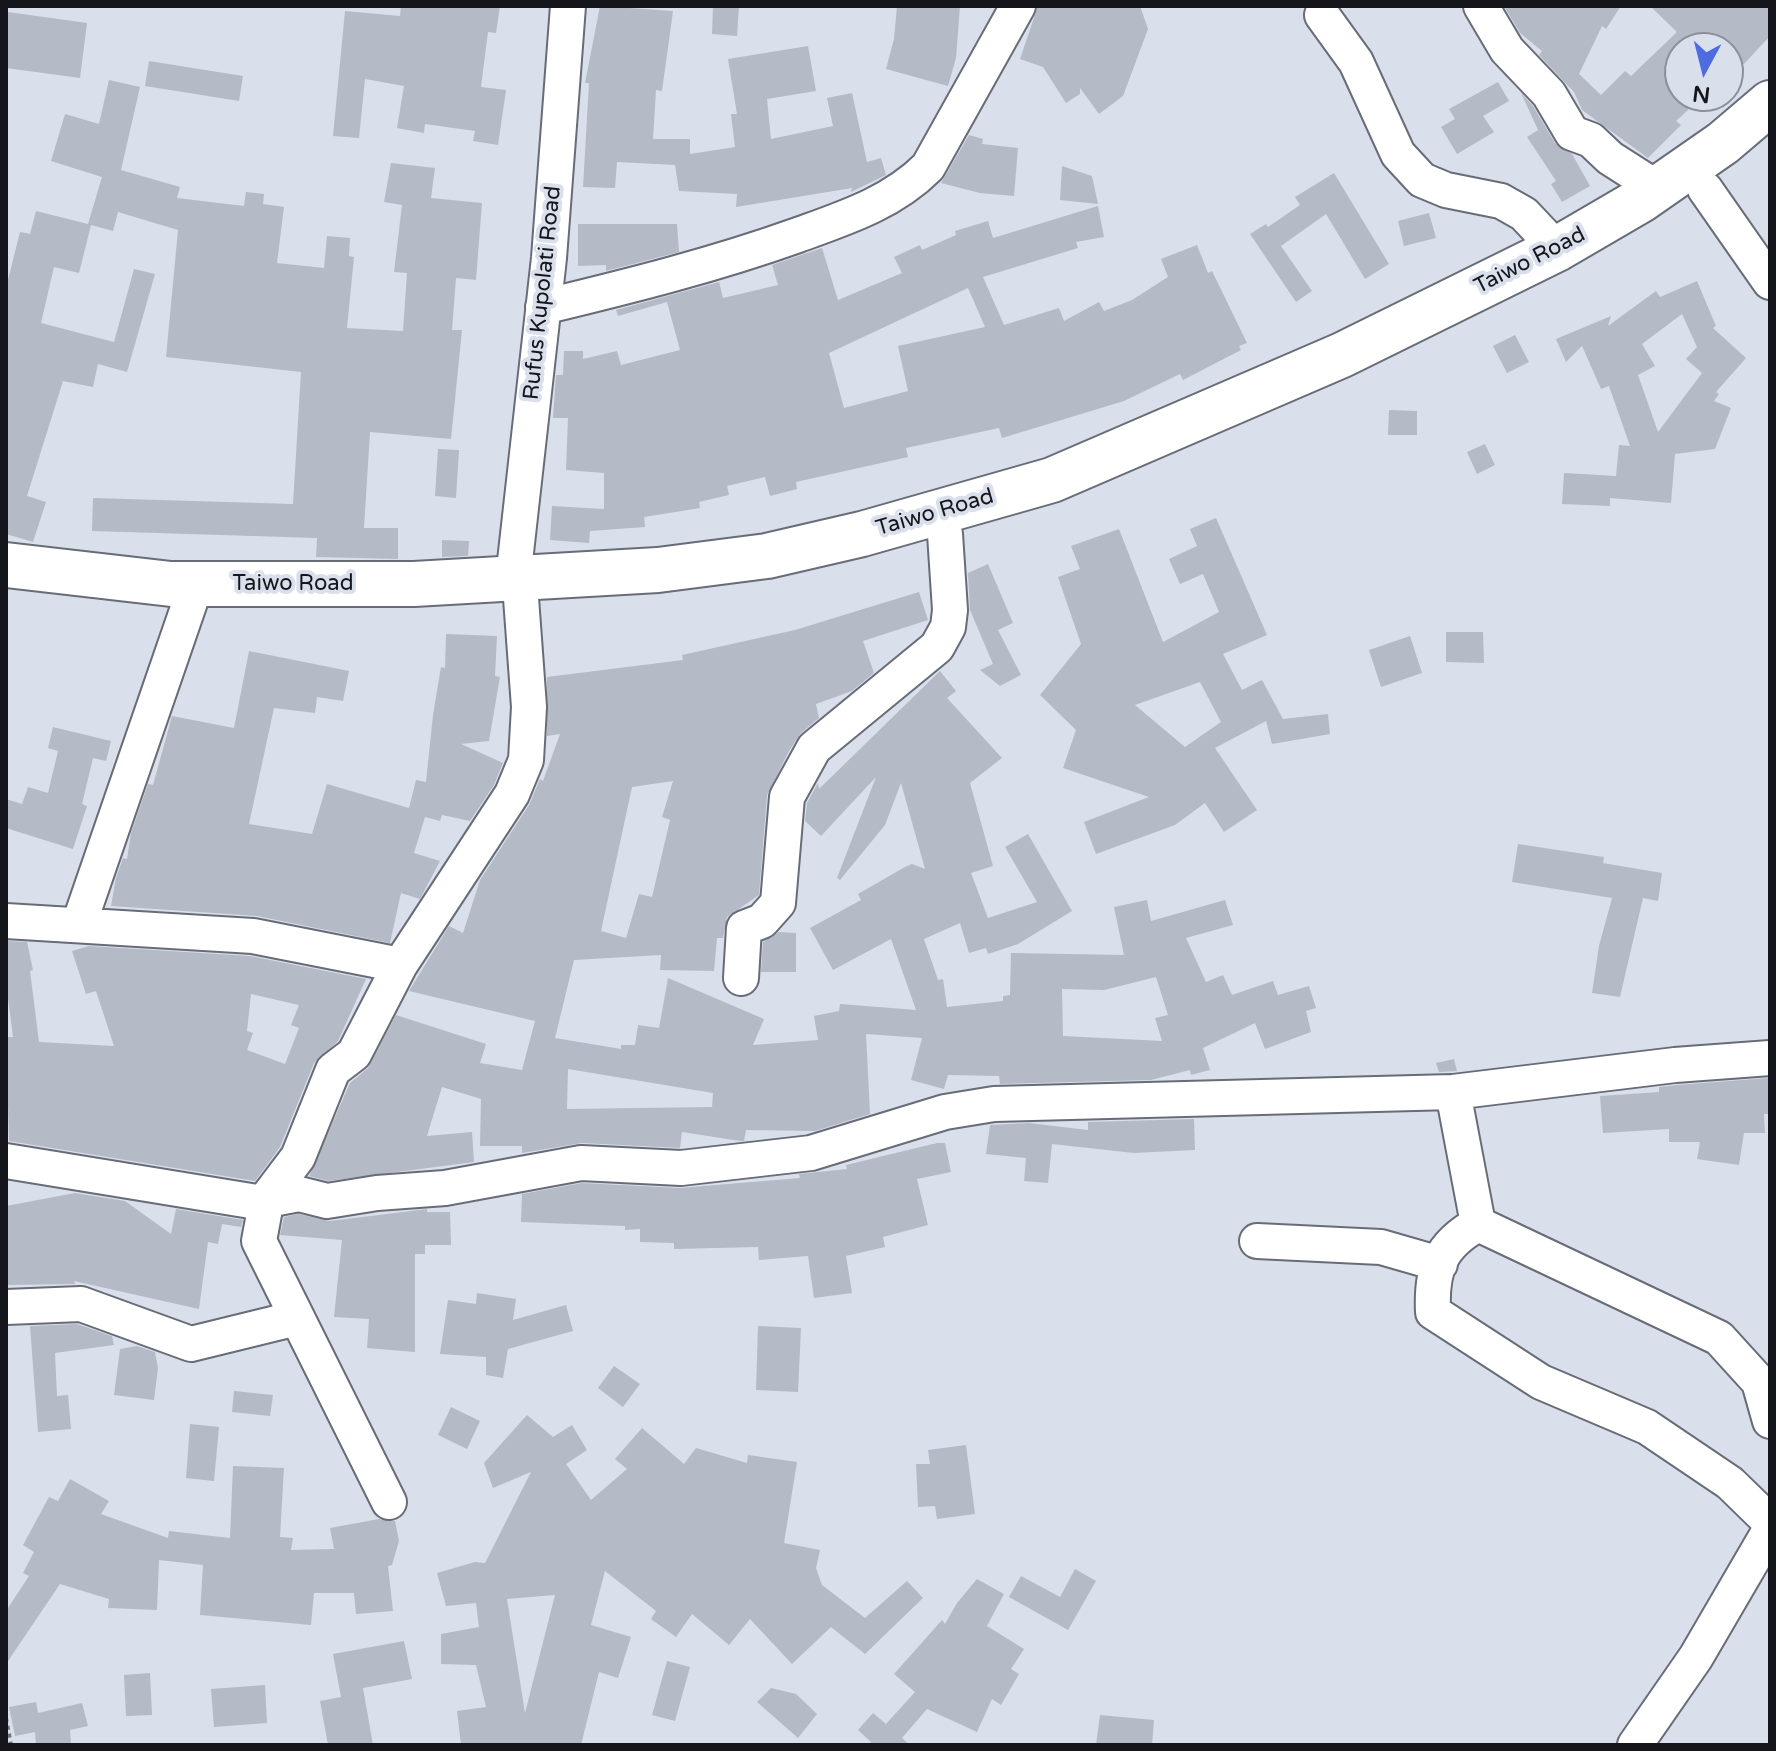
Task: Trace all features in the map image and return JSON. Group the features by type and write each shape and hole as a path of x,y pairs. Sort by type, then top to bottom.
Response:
{"main road":[{"name":"Taiwo Road","path":"6,588 143,603 517,588 767,556 862,534 1052,480 1342,355 1557,249 1657,188 1723,143 1770,103"},
{"name":"Taiwo Road","path":"6,565 171,584 414,584 651,590 776,573 945,534 1163,457 1622,241 1705,189 1770,139"}],"street":[{"name":"Rufus Kupolati Road","path":"267,1198 298,1157 333,1070 354,1054 400,965 512,794 526,760 529,707 517,588 568,6"},
{"path":"543,307 714,264 852,215 907,188 928,167 1018,6"},
{"path":"1481,6 1507,50 1549,94 1572,133 1591,140 1610,158 1657,188"},
{"path":"1322,15 1356,62 1398,154 1422,180 1446,190 1501,201 1524,214 1557,249"},
{"path":"1705,189 1770,282"},
{"path":"741,978 744,928 762,921 778,903 787,797 814,748 937,647 948,627 945,534"},
{"path":"79,924 190,602"},
{"path":"6,921 253,936 400,965"},
{"path":"6,1161 257,1202 299,1194 327,1201 377,1193 445,1188 581,1163 681,1168 811,1153 945,1112 994,1104 1453,1092 1675,1065 1770,1058"},
{"path":"1453,1092 1478,1224"},
{"path":"267,1198 259,1241 389,1502"},
{"path":"1478,1224 1451,1238 1432,1283 1433,1312 1541,1382 1647,1427 1730,1483 1770,1522"},
{"path":"1478,1224 1719,1338 1765,1385 1770,1421"},
{"path":"1257,1241 1381,1247 1440,1264"},
{"path":"6,1307 81,1304 191,1344 297,1318"},
{"path":"1635,1745 1696,1657 1770,1530"}],"path":[{"path":"6,1718 11,1745"}],"building":[{"path":"401,6 500,6 496,33 488,32 481,87 506,90 498,145 473,141 475,131 425,124 424,133 397,128 404,86 365,79 359,138 333,136 345,11 400,16"},
{"path":"600,6 673,11 662,91 656,90 653,139 690,139 690,154 735,147 731,114 737,114 728,59 808,46 816,91 767,99 771,139 833,126 827,98 852,93 867,162 881,158 886,175 851,192 852,188 736,207 737,194 679,191 675,165 617,162 615,188 583,187 589,83 585,83"},
{"path":"713,6 739,6 737,36 712,34"},
{"path":"897,6 960,6 956,58 948,86 886,69 894,39"},
{"path":"1038,6 1140,6 1148,29 1123,96 1099,114 1080,88 1080,94 1066,103 1043,67 1020,59"},
{"path":"1504,6 1621,6 1606,29 1602,26 1579,74 1601,95 1625,71 1631,76 1664,44 1664,112 1686,112 1676,121 1681,125 1648,158 1582,110 1574,92 1539,55 1542,51 1520,33"},
{"path":"1650,6 1770,6 1770,36 1744,64 1744,32 1677,32"},
{"path":"8,12 87,23 80,78 6,68"},
{"path":"149,61 243,76 239,101 145,86"},
{"path":"109,80 140,87 121,170 180,187 177,198 244,206 246,192 264,194 263,204 284,207 277,263 324,268 327,236 350,238 349,256 354,257 347,328 403,331 407,273 394,272 402,205 384,202 391,163 435,168 431,198 482,203 476,280 456,278 452,330 462,330 451,439 370,432 364,528 398,528 398,559 316,557 317,538 92,531 93,498 293,504 301,372 166,357 178,230 118,212 113,231 91,225 79,273 54,267 41,323 114,342 134,269 155,274 127,372 98,364 93,387 63,381 27,496 46,502 33,542 6,534 6,288 20,232 30,234 36,211 88,224 102,177 51,161 65,114 99,124"},
{"path":"1498,82 1509,101 1483,116 1494,132 1457,154 1441,127 1455,119 1449,109"},
{"path":"1521,93 1533,106 1555,143 1572,154 1590,186 1562,202 1551,184 1556,181 1527,137 1538,130"},
{"path":"969,135 983,139 982,144 1018,148 1014,196 980,193 941,183"},
{"path":"1062,166 1092,176 1098,204 1060,200"},
{"path":"1334,173 1389,264 1365,279 1326,214 1281,246 1312,291 1296,302 1250,234 1266,224 1268,227 1300,205 1295,197"},
{"path":"1098,206 1104,237 1076,242 1078,248 983,277 1004,325 1059,308 1064,321 1099,302 1104,311 1132,300 1168,277 1161,259 1197,245 1208,273 1212,271 1247,343 1239,346 1241,350 1183,380 1180,374 1124,401 1002,438 999,428 906,448 908,457 796,482 797,489 770,496 765,477 727,486 729,495 699,502 700,508 644,517 645,527 590,531 589,543 550,540 552,506 604,509 604,473 566,470 568,418 553,418 556,375 563,375 564,351 583,351 583,359 617,351 621,365 680,350 667,302 618,316 616,310 719,282 723,298 778,285 772,265 822,248 838,300 902,273 894,257 920,245 922,250 956,235 955,231 988,221 993,238","holes":["968,288 985,327 898,346 908,391 844,408 829,353"]},
{"path":"1429,213 1436,238 1404,246 1398,221"},
{"path":"578,224 677,224 679,252 606,271 606,265 578,266"},
{"path":"1697,281 1716,326 1713,328 1746,358 1716,392 1719,394 1714,401 1731,408 1715,449 1675,454 1671,503 1610,498 1610,506 1562,504 1564,473 1616,476 1619,445 1630,446 1609,386 1601,389 1582,346 1566,362 1556,339 1611,316 1608,326 1656,291 1660,297","holes":["1682,314 1697,347 1686,359 1702,373 1658,432 1638,375 1655,366 1642,344"]},
{"path":"1515,335 1529,362 1507,373 1493,346"},
{"path":"1389,410 1417,411 1417,435 1388,435"},
{"path":"1485,444 1495,465 1477,474 1467,452"},
{"path":"438,449 459,450 456,498 435,496"},
{"path":"1216,518 1267,635 1223,654 1242,690 1262,680 1283,719 1328,714 1330,734 1272,744 1266,721 1215,748 1257,810 1224,832 1205,803 1175,825 1096,854 1084,822 1149,797 1063,768 1076,730 1040,695 1081,644 1058,577 1080,569 1071,546 1119,529 1163,642 1219,612 1203,574 1180,584 1169,559 1197,546 1190,529","holes":["1200,682 1221,722 1185,747 1135,705"]},
{"path":"442,540 469,541 468,556 442,557"},
{"path":"988,564 1013,623 998,630 1021,675 1000,686 980,670 993,664 970,610 968,573"},
{"path":"919,592 928,620 863,641 874,673 852,691 816,704 819,718 801,733 767,795 759,895 727,917 723,938 717,938 714,971 660,970 661,955 574,960 555,1038 621,1049 621,1045 635,1045 638,1025 659,1028 668,978 764,1019 753,1045 818,1040 814,1016 839,1011 840,1004 916,1010 891,939 833,970 810,928 861,900 858,894 905,867 912,864 925,869 901,783 885,825 840,880 837,878 876,777 821,836 805,821 807,803 818,783 819,789 940,671 956,691 947,698 1002,758 970,783 993,866 971,873 988,918 1037,902 1005,847 1028,834 1072,911 1018,944 988,954 986,948 969,953 960,923 924,939 938,980 943,979 947,1007 1003,1001 1003,996 1010,995 1011,953 1124,955 1114,907 1147,900 1151,921 1225,900 1233,925 1186,938 1206,982 1223,975 1232,995 1273,981 1278,995 1309,986 1316,1008 1306,1011 1311,1032 1265,1049 1255,1023 1203,1048 1210,1070 1191,1075 1190,1070 1151,1080 1000,1084 999,1076 948,1075 944,1089 911,1080 922,1038 866,1034 870,1114 815,1131 746,1130 744,1141 682,1132 680,1148 582,1143 522,1153 522,1146 480,1146 481,1099 442,1087 427,1136 472,1132 474,1162 328,1181 309,1176 350,1083 368,1068 396,1015 486,1044 480,1063 522,1070 535,1021 409,991 449,926 463,933 480,880 529,805 540,779 543,781 560,734 547,736 547,677 683,660 682,655 795,630","holes":["673,781 662,817 670,820 652,897 639,894 626,938 601,931 632,787","1156,977 1168,1015 1155,1018 1162,1041 1063,1036 1062,989 1104,990","568,1069 713,1093 712,1107 567,1109"]},
{"path":"1446,632 1483,632 1484,663 1446,662"},
{"path":"446,634 497,636 495,676 500,677 489,741 461,744 503,763 494,785 470,821 442,815 440,821 425,817 414,853 440,861 420,899 401,893 390,943 257,916 111,906 116,878 123,858 127,859 131,833 148,784 153,785 172,716 234,728 249,651 349,671 343,701 317,697 315,713 274,708 249,824 312,834 327,784 409,808 416,780 426,782 441,667 445,668"},
{"path":"1410,636 1422,673 1381,687 1369,650"},
{"path":"53,727 111,741 106,761 93,758 82,804 87,806 73,849 6,828 6,799 22,804 28,787 48,793 58,751 48,748"},
{"path":"1518,844 1604,857 1603,863 1662,873 1658,901 1643,898 1620,997 1592,993 1599,946 1612,898 1512,882"},
{"path":"779,932 796,933 796,972 761,972 763,942"},
{"path":"6,941 27,942 33,970 30,971 39,1042 114,1046 96,991 86,994 72,951 89,946 250,956 366,979 338,1041 314,1063 280,1147 255,1181 9,1141 6,1037 13,1037 6,983","holes":["251,994 299,1005 291,1025 299,1028 285,1064 247,1050 253,1033 247,1031"]},
{"path":"1454,1059 1457,1071 1439,1072 1436,1063"},
{"path":"1768,1078 1769,1114 1764,1114 1765,1133 1744,1133 1739,1165 1697,1159 1700,1142 1669,1142 1669,1129 1603,1133 1600,1096 1659,1092 1659,1087 1677,1085"},
{"path":"1194,1119 1195,1150 1134,1153 1052,1144 1048,1183 1024,1181 1026,1158 986,1154 990,1125 1029,1123 1088,1130 1088,1122"},
{"path":"945,1143 951,1172 917,1179 928,1225 883,1237 885,1247 846,1256 852,1293 814,1298 808,1256 759,1260 758,1247 674,1249 674,1243 640,1242 640,1229 625,1230 625,1226 521,1222 522,1194 582,1183 680,1188 800,1178 799,1174 847,1169 846,1165"},
{"path":"75,1193 125,1201 171,1234 176,1209 243,1220 241,1227 222,1224 218,1244 208,1242 199,1309 74,1281 75,1284 6,1285 6,1206"},
{"path":"427,1209 427,1212 450,1212 451,1245 425,1245 425,1254 415,1254 415,1352 367,1348 369,1319 334,1317 342,1240 280,1235 284,1217 298,1214 330,1221"},
{"path":"477,1293 516,1299 513,1320 566,1305 573,1331 508,1349 503,1378 486,1375 486,1357 440,1354 448,1300 476,1304"},
{"path":"77,1324 112,1336 114,1345 55,1353 57,1396 68,1395 71,1429 38,1432 30,1326"},
{"path":"758,1326 801,1328 798,1392 756,1390"},
{"path":"137,1346 155,1352 158,1368 154,1400 114,1395 120,1349"},
{"path":"614,1366 640,1384 623,1407 598,1388"},
{"path":"234,1391 273,1395 270,1416 232,1412"},
{"path":"451,1407 480,1421 467,1449 438,1435"},
{"path":"527,1415 553,1437 572,1425 587,1450 566,1464 591,1500 627,1469 615,1459 642,1428 684,1464 696,1448 747,1463 748,1455 797,1462 784,1543 820,1550 816,1568 822,1585 865,1618 907,1581 923,1598 865,1654 831,1627 792,1664 750,1619 729,1645 692,1614 676,1637 651,1619 656,1611 605,1571 591,1625 631,1637 618,1678 599,1672 581,1745 461,1745 457,1711 486,1707 476,1665 441,1664 441,1634 479,1627 476,1603 446,1606 437,1573 475,1562 485,1563 531,1472 493,1488 484,1463","holes":["555,1595 525,1713 507,1599"]},
{"path":"190,1424 219,1427 214,1481 186,1478"},
{"path":"966,1445 975,1514 937,1519 935,1506 918,1507 916,1464 930,1464 928,1450"},
{"path":"233,1466 284,1468 280,1537 293,1538 291,1550 334,1549 330,1528 379,1519 395,1521 399,1541 392,1565 388,1566 393,1611 356,1614 354,1593 314,1593 311,1625 200,1615 203,1565 159,1560 157,1610 108,1608 109,1599 60,1584 6,1664 6,1611 29,1576 23,1573 34,1552 23,1545 49,1497 58,1501 70,1479 109,1501 101,1514 168,1538 169,1531 230,1538"},
{"path":"1075,1569 1096,1581 1068,1630 1009,1597 1021,1576 1060,1597"},
{"path":"977,1579 1004,1594 987,1626 1024,1649 1011,1669 1019,1674 1001,1705 992,1699 977,1732 927,1709 902,1738 910,1745 868,1745 871,1742 858,1730 873,1713 886,1724 915,1692 894,1674 942,1620 945,1624"},
{"path":"404,1641 412,1679 363,1688 373,1745 328,1745 320,1701 341,1697 333,1654"},
{"path":"667,1661 690,1667 675,1721 652,1715"},
{"path":"150,1673 152,1715 126,1716 124,1675"},
{"path":"265,1685 267,1723 214,1727 211,1689"},
{"path":"771,1688 796,1694 817,1714 798,1738 757,1702"},
{"path":"36,1702 38,1713 82,1703 88,1726 70,1730 71,1745 36,1745 35,1732 15,1736 9,1707"},
{"path":"1100,1715 1154,1720 1152,1745 1096,1745"}]}
